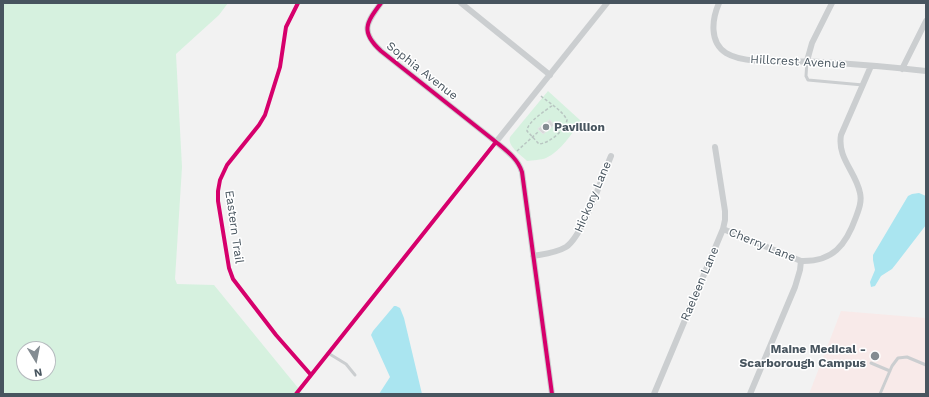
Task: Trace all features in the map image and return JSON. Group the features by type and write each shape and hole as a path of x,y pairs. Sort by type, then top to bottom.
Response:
{"street":[{"name":"Sophia Avenue","path":"381,3 367,24 367,32 371,42 496,142 517,161 522,172 552,394"},
{"path":"461,3 550,75"},
{"name":"Hillcrest Avenue","path":"719,3 714,16 716,41 726,52 742,59 765,61 807,61 926,71"},
{"path":"807,61 812,43 832,3"},
{"path":"496,142 605,4"},
{"path":"902,69 926,21"},
{"name":"Cherry Lane","path":"723,229 801,261 824,258 840,249 845,242 855,220 860,205 860,193 843,158 840,141 841,135 871,66"},
{"name":"Raeleen Lane","path":"654,394 723,229 725,211 715,147"},
{"name":"Hickory Lane","path":"533,256 559,250 566,247 575,239 582,226 611,156"},
{"path":"750,394 795,287 801,261"}],"lane":[{"path":"807,61 806,76 808,80 863,85"},
{"path":"296,394 496,142"},
{"path":"328,353 346,364 355,374"},
{"path":"880,394 896,360 904,357 926,365"},
{"path":"871,363 890,371"}],"path":[{"path":"537,92 565,116 567,120 565,126 554,137 541,144 535,141 527,131 528,126 552,105"},
{"path":"512,156 538,132"}],"shaded area":[{"name":"Maine Medical - Scarborough Campus","path":"841,311 926,318 926,394 809,394"}],"green space":[{"path":"3,3 228,3 219,15 176,54 182,167 175,279 177,284 214,285 303,394 3,394"},
{"path":"548,91 581,121 557,151 544,159 527,161 512,147 510,137"}],"water":[{"path":"919,193 926,196 926,225 892,269 881,276 875,286 871,287 870,282 875,270 873,255 908,196"},
{"path":"394,306 400,308 404,318 422,394 379,394 390,377 371,335"}],"building":[{"name":"Pavillion","path":"550,120 554,125 543,134 538,129"}],"cycle path":[{"name":"Eastern Trail","path":"298,3 286,27 280,67 265,115 259,125 227,165 220,180 218,201 229,268 233,279 276,335 311,375"},
{"path":"381,3 372,16 368,27 368,33 374,44 504,149 515,159 520,167 522,172 552,394"},
{"path":"296,394 496,142"}],"place":[{"name":"Pavillion","path":"546,127"},
{"name":"Maine Medical - Scarborough Campus","path":"875,356"}]}
